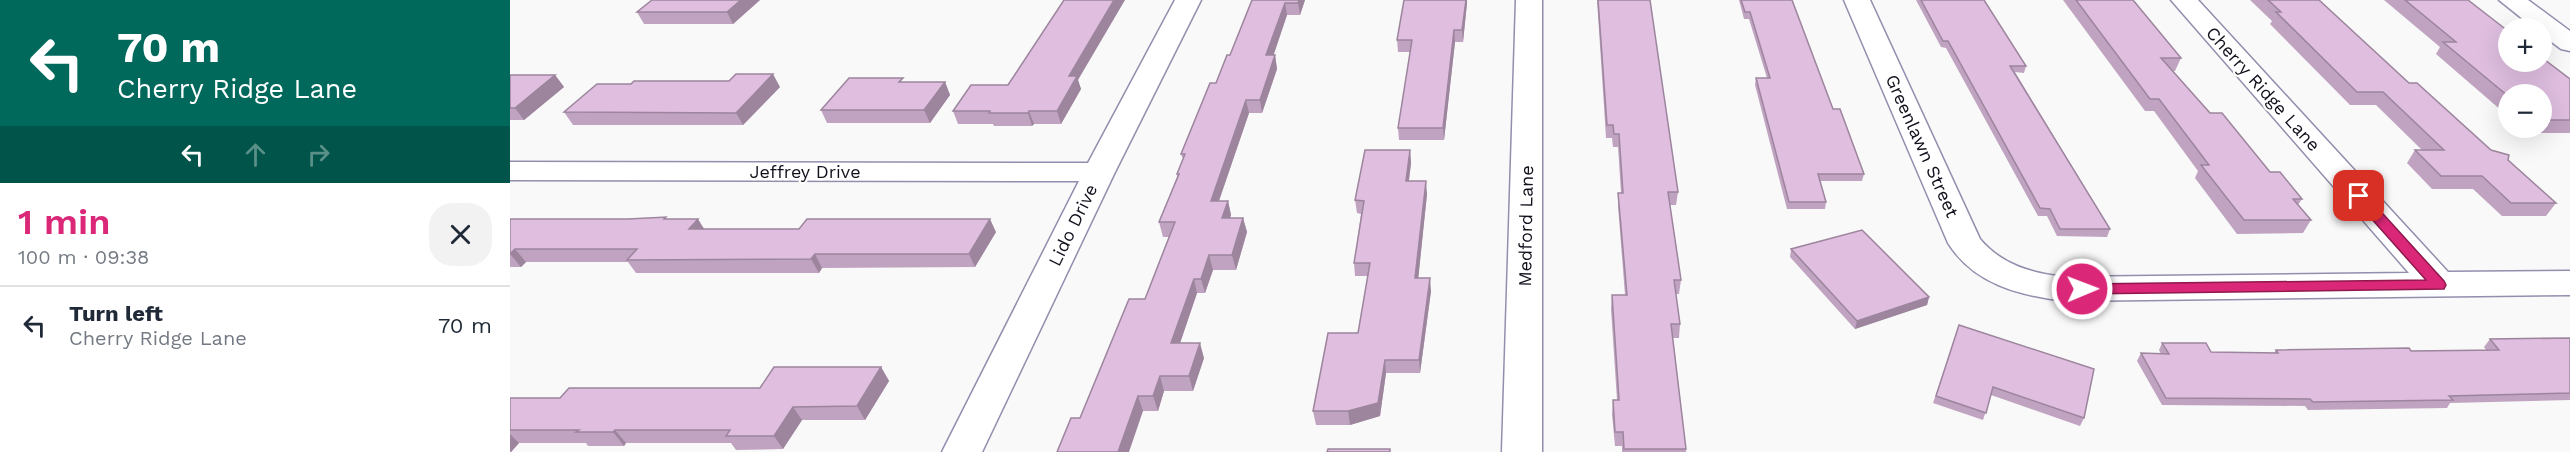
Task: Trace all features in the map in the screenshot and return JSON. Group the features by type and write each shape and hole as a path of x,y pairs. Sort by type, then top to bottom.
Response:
{"street":[{"name":"Lido Drive","path":"962,452 1099,172 1188,0"},
{"name":"Medford Lane","path":"1522,452 1529,0"},
{"name":"Greenlawn Street","path":"1857,0 1965,243 1970,251 1987,266 2006,276 2035,285 2064,289 2570,283"},
{"name":"Cherry Ridge Lane","path":"2184,0 2439,285"},
{"path":"2512,0 2570,43"},
{"name":"Jeffrey Drive","path":"510,171 1099,172"}],"building":[{"path":"652,0 741,0 727,12 637,12"},
{"path":"1064,0 1114,0 1069,76 1077,76 1057,111 989,113 990,111 953,111 971,85 1008,85"},
{"path":"1252,0 1299,0 1298,3 1285,3 1266,55 1275,55 1260,100 1246,100 1211,201 1228,201 1222,218 1243,218 1232,255 1209,255 1201,279 1194,279 1171,343 1200,343 1189,376 1160,376 1153,396 1138,396 1118,452 1057,452 1071,418 1080,418 1129,299 1145,299 1175,222 1159,222 1179,174 1177,174 1185,154 1181,154 1210,83 1216,83"},
{"path":"1404,0 1466,0 1462,30 1454,30 1443,128 1398,128 1412,40 1397,40"},
{"path":"1598,0 1650,0 1678,192 1668,192 1681,280 1674,280 1680,324 1671,324 1686,449 1624,449 1623,432 1615,432 1613,400 1619,400 1612,295 1627,295 1618,193 1623,193 1619,134 1614,134 1613,125 1607,125"},
{"path":"1741,0 1792,0 1833,109 1840,109 1864,174 1818,174 1826,202 1789,202 1756,78 1770,78 1750,12 1745,12"},
{"path":"1921,0 1984,0 2026,66 2010,66 2110,229 2060,229 2050,209 2040,208 1948,41 1943,41"},
{"path":"2076,0 2133,0 2181,58 2161,58 2210,113 2222,113 2270,172 2280,172 2302,199 2293,199 2311,220 2244,220 2201,165 2209,165 2159,99 2150,99"},
{"path":"2268,0 2319,0 2409,83 2417,83 2491,150 2509,155 2508,160 2556,203 2511,203 2482,176 2441,176 2415,150 2444,150 2383,92 2357,92 2276,12 2281,12"},
{"path":"2405,0 2468,0 2498,23 2498,72 2552,72 2552,65 2570,79 2570,120 2552,120 2552,84 2498,84 2498,88 2443,42 2456,42"},
{"path":"736,74 773,74 736,113 564,112 597,84 631,84 634,81 729,81"},
{"path":"510,75 555,75 515,108 510,108"},
{"path":"849,78 903,78 899,82 945,82 924,110 821,110"},
{"path":"1365,150 1410,150 1406,181 1426,181 1415,278 1430,278 1419,360 1385,360 1378,403 1348,411 1313,411 1328,333 1358,333 1370,263 1354,263 1364,201 1355,200"},
{"path":"666,217 664,219 698,219 689,229 799,229 807,219 990,219 969,254 815,254 811,259 627,260 637,249 515,249 510,254 510,219"},
{"path":"1862,230 1929,297 1857,321 1791,249"},
{"path":"1959,325 2094,369 2084,418 1993,387 1986,413 1936,396"},
{"path":"2570,338 2570,393 2449,396 2453,400 2313,402 2310,399 2166,398 2141,353 2169,354 2162,343 2206,343 2211,352 2278,353 2276,350 2409,348 2411,351 2499,350 2490,339"},
{"path":"774,367 881,367 857,406 793,407 774,436 726,436 730,430 576,432 579,430 510,430 510,398 560,398 569,388 760,388"},
{"path":"1328,449 1390,449 1390,452 1327,452"}],"route":[{"path":"2082,289 2439,285 2359,196"}]}
